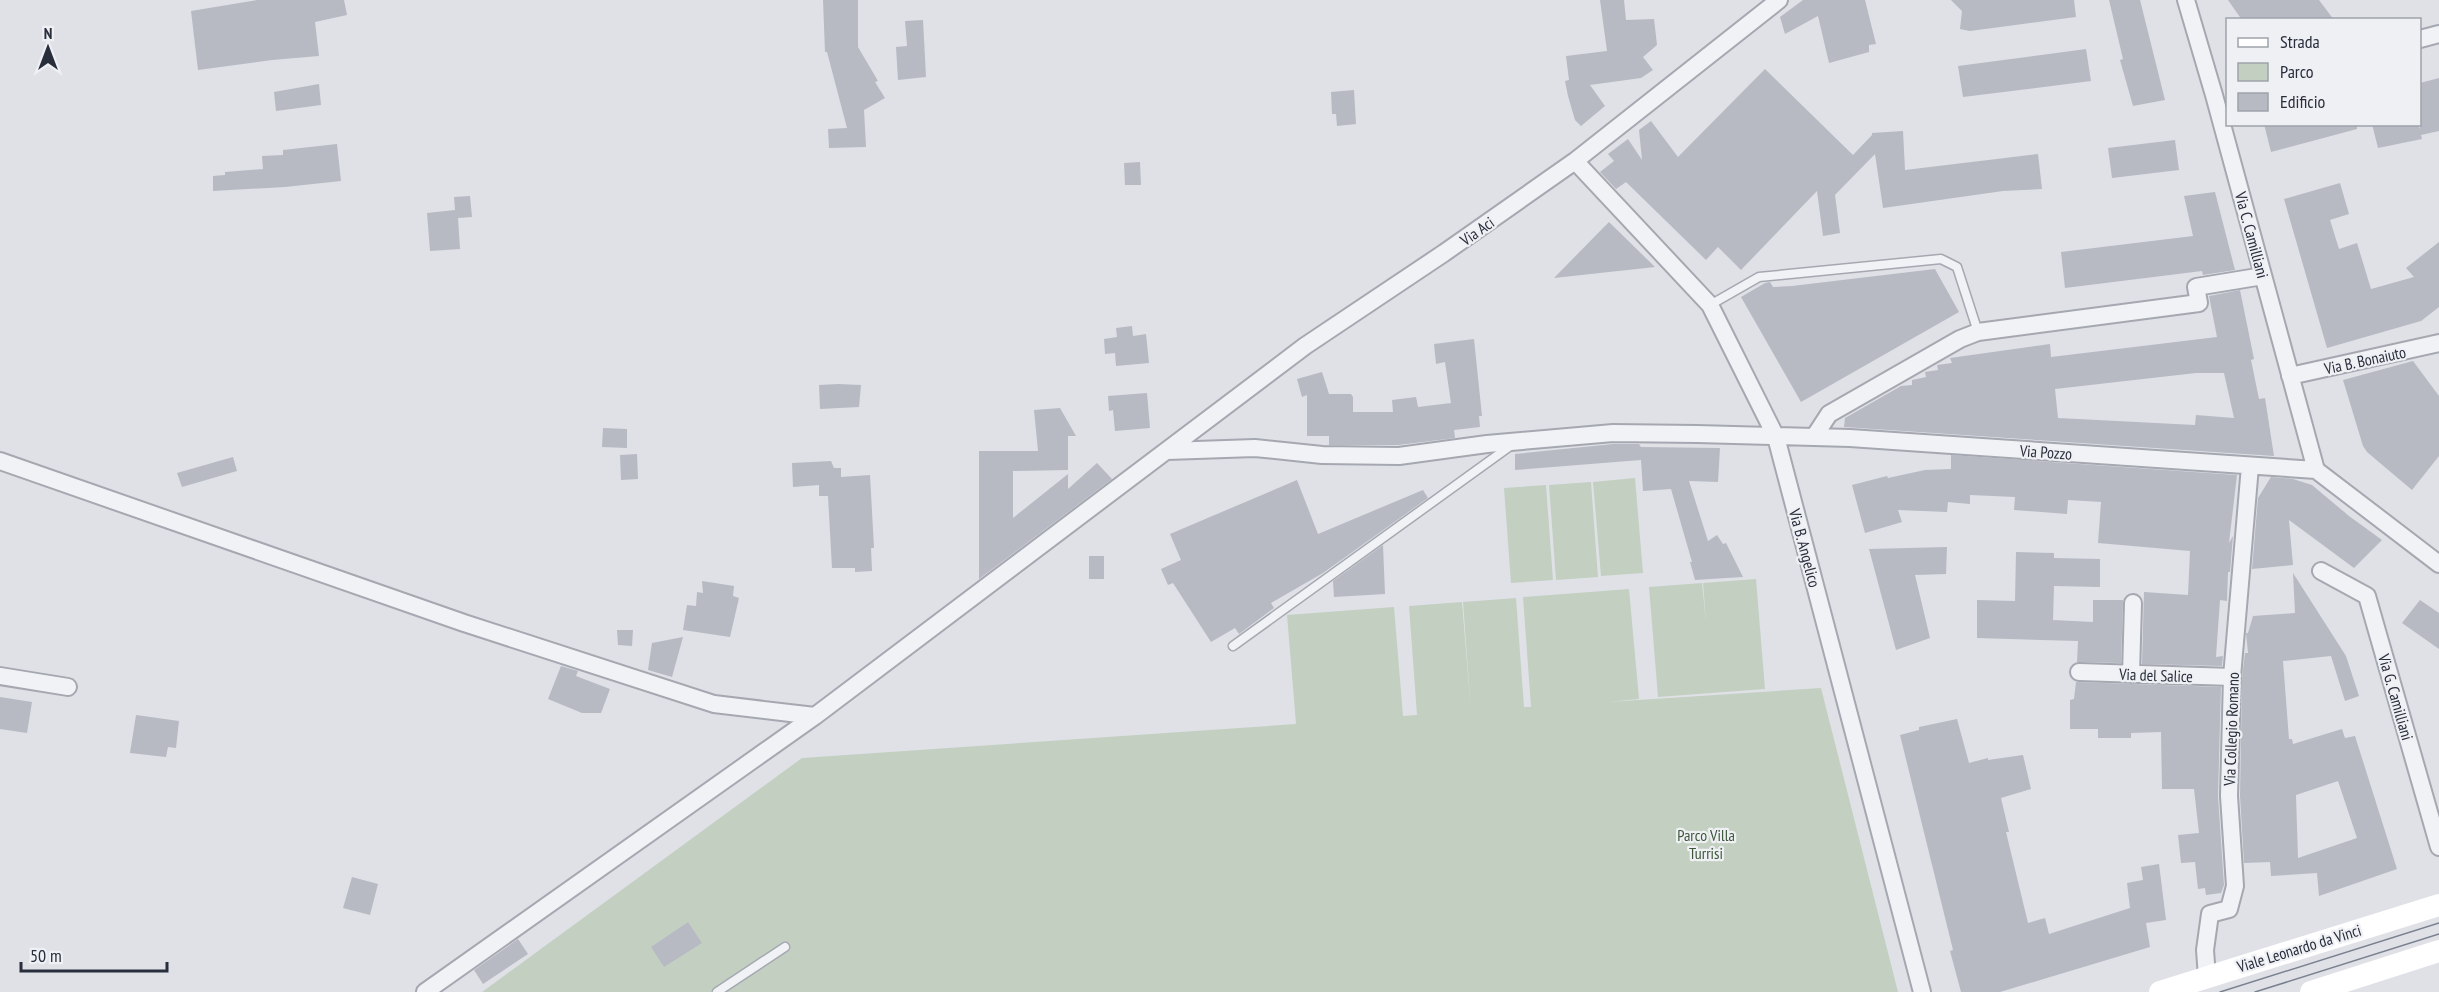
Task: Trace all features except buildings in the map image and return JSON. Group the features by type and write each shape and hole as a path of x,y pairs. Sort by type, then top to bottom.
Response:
{"street":[{"name":"Via Aci","path":"425,992 815,716 1305,346 1444,253 1575,161 1779,0"},
{"name":"Via C. Camilliani","path":"2186,0 2221,93 2226,115"},
{"path":"2421,39 2439,34"},
{"name":"Via C. Camilliani","path":"2229,126 2263,276 2316,470"},
{"name":"Via B. Angelico","path":"1575,161 1710,305 1776,437 1922,992"},
{"path":"1814,437 1829,414 1960,339 1978,332 2199,303 2196,286 2263,276"},
{"name":"Via B. Bonaiuto","path":"2290,376 2438,345"},
{"name":"Via Pozzo","path":"1167,451 1255,448 1365,457 1399,456 1613,433 1814,437 2316,470"},
{"path":"0,461 464,623 714,704 815,716"},
{"name":"Via Collegio Romano","path":"2207,977 2205,950 2210,914 2229,909 2235,886 2229,796 2232,677 2250,466"},
{"path":"2316,470 2439,564"},
{"name":"Via G. Camilliani","path":"2321,571 2367,596 2439,847"},
{"path":"2131,674 2133,603"},
{"name":"Via del Salice","path":"2079,672 2232,677"},
{"path":"0,676 68,687"},
{"name":"Viale Leonardo da Vinci","path":"2160,992 2439,905"},
{"path":"2312,992 2439,951"}],"lane":[{"path":"1710,305 1760,277 1941,259 1957,267 1978,332"},
{"path":"1233,646 1516,442"},
{"path":"717,992 785,947"}],"green space":[{"path":"1635,478 1643,573 1601,576 1593,482"},
{"path":"1591,482 1598,577 1556,580 1549,485"},
{"path":"1546,485 1553,580 1511,583 1504,488"},
{"path":"1756,579 1765,689 1658,697 1649,587 1702,583 1706,622 1703,583"},
{"name":"Parco Villa Turrisi","path":"1629,589 1639,699 1608,702 1821,688 1898,992 482,992 802,758 1296,724 1287,615 1394,607 1403,716 1417,715 1409,606 1462,602 1471,712 1463,602 1516,598 1524,707 1531,707 1523,597"}],"tram line":[{"path":"2220,992 2439,923"},
{"path":"2255,992 2439,934"}]}
